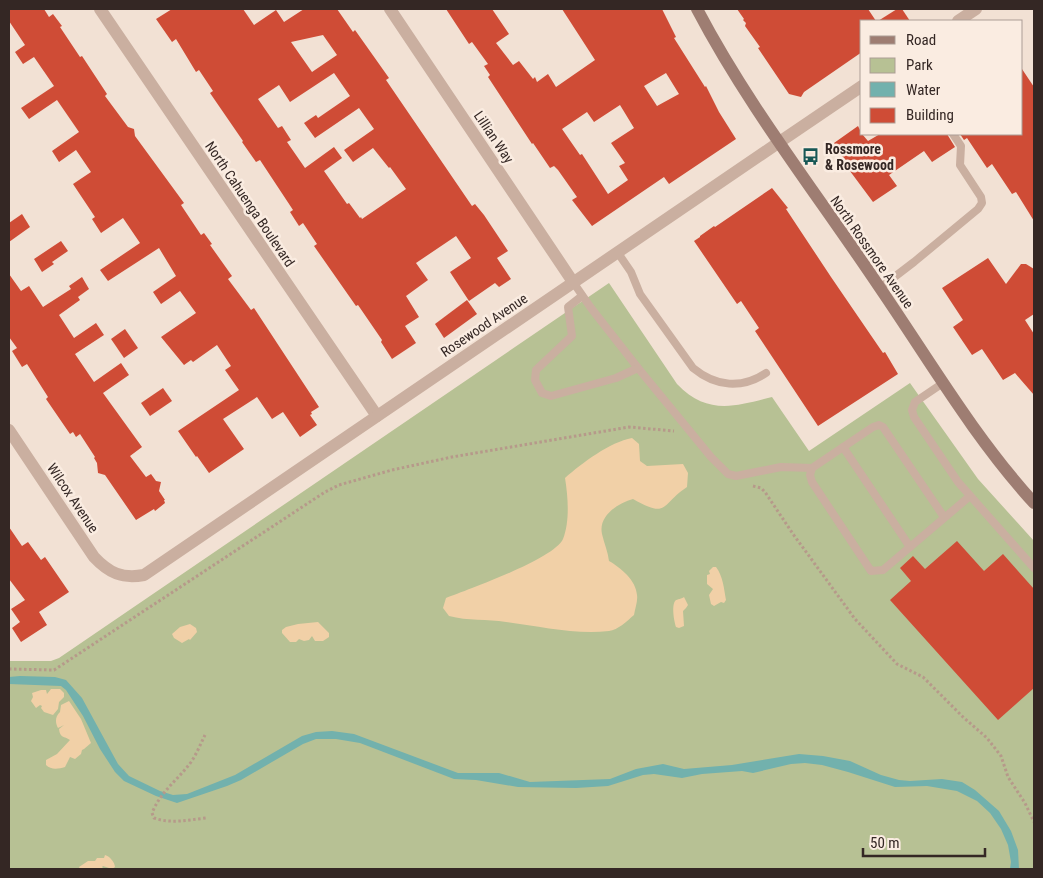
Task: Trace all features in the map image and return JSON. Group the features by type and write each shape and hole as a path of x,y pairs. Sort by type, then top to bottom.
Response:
{"main road":[{"name":"North Rossmore Avenue","path":"697,9 750,100 778,143 880,288 979,437 1034,503"}],"street":[{"name":"North Cahuenga Boulevard","path":"100,9 377,416"},
{"name":"Lillian Way","path":"390,9 573,282"},
{"path":"960,20 976,9"},
{"name":"Rosewood Avenue","path":"119,574 132,577 144,575 156,568 860,87"},
{"name":"Wilcox Avenue","path":"9,430 94,557 105,568 119,574"}],"lane":[{"path":"880,288 974,212 982,202 981,197 960,165 961,146 954,135"},
{"path":"618,252 631,272 640,294 688,362 702,376 728,385 754,381 766,373"},
{"path":"573,282 638,368 711,457 728,474 736,476 782,467 812,468 879,425 883,427 944,517"},
{"path":"582,296 568,307 572,336 536,370 535,380 542,393 551,396 616,378 638,368"},
{"path":"942,383 915,402 912,410 914,417 970,496 1034,568"},
{"path":"843,448 910,546"},
{"path":"812,468 810,475 812,482 871,571 883,570 970,496"}],"path":[{"path":"9,669 54,670 325,492 339,485 392,470 452,457 628,427 673,430 678,433"},
{"path":"747,486 755,485 765,492 855,619 897,664 923,676 987,738 1001,756 1008,777 1025,803 1034,822"},
{"path":"205,735 189,765 167,787 156,802 152,813 154,818 162,820 183,821 206,818"}],"green space":[{"path":"609,283 677,384 688,394 699,401 722,406 745,404 772,397 809,451 910,383 978,479 1034,541 1034,869 9,869 9,661 51,661 59,658"}],"sand":[{"path":"632,438 639,444 640,461 647,466 683,464 688,473 687,487 663,507 659,509 653,508 633,499 610,511 603,522 602,534 609,561 631,579 636,590 637,600 634,615 616,629 596,632 570,631 449,616 443,608 446,598 510,573 556,547 563,539 567,525 568,501 565,478 606,448"},
{"path":"716,567 720,574 726,600 724,603 721,602 714,606 711,604 709,595 713,589 707,584 707,575 710,574 709,571"},
{"path":"684,597 688,605 683,611 684,626 679,628 675,624 674,602"},
{"path":"318,622 329,633 329,637 323,641 315,641 312,636 309,640 299,639 296,642 290,642 282,633 282,630 286,627"},
{"path":"190,624 196,628 197,632 190,640 182,643 174,638 172,634 180,627"},
{"path":"51,689 60,689 64,693 64,697 59,702 58,709 53,715 44,712 40,705 36,708 31,701 32,693 46,690 47,694"},
{"path":"69,701 81,719 91,743 75,759 70,757 65,767 57,769 48,767 46,760 57,754 70,740 60,734 59,729 64,725 58,728 56,722 61,705"},
{"path":"105,855 114,864 115,867 112,869 103,866 104,869 80,869 79,867 88,861 104,858"}],"water":[{"path":"9,677 55,677 66,680 82,698 118,764 129,776 173,795 187,794 235,775 302,736 316,732 332,731 354,734 458,773 499,773 530,782 610,779 636,769 663,764 684,769 732,765 799,754 823,756 850,761 881,775 899,780 942,779 962,782 975,790 999,811 1011,831 1018,850 1019,869 1010,869 1011,862 1008,845 1001,829 990,813 977,801 957,791 927,786 895,787 822,765 805,763 791,764 753,773 742,771 702,774 682,778 654,774 643,775 608,786 576,788 518,787 476,780 454,779 360,743 336,739 316,739 303,744 241,780 177,803 156,796 124,781 115,772 66,690 61,686 9,684"}],"building":[{"path":"9,9 44,9 49,17 53,14 62,26 60,27 107,94 105,96 128,127 134,129 135,136 184,203 181,205 201,235 204,233 212,244 210,245 232,276 228,279 251,310 254,308 319,407 311,412 312,414 310,415 317,425 300,437 283,412 272,419 257,397 223,419 244,449 209,473 196,457 178,431 239,390 225,370 231,366 217,345 193,362 191,360 184,365 161,337 196,313 180,291 161,304 153,292 176,276 159,248 108,281 100,270 140,243 123,218 101,233 92,219 95,217 73,184 91,172 76,150 59,162 52,151 79,132 57,100 29,119 21,108 54,86 34,57 23,64 15,52 25,45 9,21"},
{"path":"172,9 243,9 254,25 276,10 284,22 304,9 337,9 353,32 355,30 389,78 386,80 472,206 475,204 484,215 508,251 497,258 511,279 499,287 495,283 469,301 450,272 471,258 456,236 416,263 428,280 406,296 419,317 405,326 416,343 392,359 381,342 382,340 358,305 356,306 314,246 317,244 303,223 299,226 290,212 293,210 260,160 256,162 242,142 210,93 213,91 199,70 196,72 176,39 172,42 156,19","holes":["323,35 337,55 312,72 291,42","334,73 350,96 318,118 316,115 304,123 315,138 359,108 374,129 344,150 353,162 373,148 406,189 362,219 349,203 347,204 324,171 342,158 334,147 305,168 287,142 291,140 282,126 278,128 258,99 279,85 290,102"]},
{"path":"446,9 492,9 509,34 496,43 513,65 519,61 533,79 535,77 537,82 548,74 556,87 595,60 562,9 662,9 676,37 674,38 706,86 736,139 669,184 664,177 592,226 572,200 577,197 558,170 554,166 550,168 532,144 488,77 490,75 484,66 488,64 472,42 469,44","holes":["666,73 679,94 657,106 644,86","620,105 634,128 611,143 625,163 619,166 628,180 608,194 582,154 580,155 562,129 587,112 594,122"]},
{"path":"737,9 868,9 875,20 860,20 860,53 804,92 801,97 789,94 758,48 760,47 745,26 744,19"},
{"path":"897,9 902,9 909,20 880,20"},
{"path":"1023,70 1034,87 1034,221 1016,192 1012,194 992,164 987,168 967,138 964,140 961,135 1023,135"},
{"path":"858,126 860,135 863,135 868,141 878,135 948,135 955,147 932,162 924,151 889,175 897,186 873,202 844,163 846,162 834,143"},
{"path":"772,188 788,208 786,209 831,277 883,353 885,352 898,374 818,426 755,331 759,328 741,301 737,304 694,241"},
{"path":"22,214 30,227 9,242 9,223"},
{"path":"61,241 68,251 42,272 34,259"},
{"path":"988,258 1006,284 1021,264 1026,264 1034,269 1034,314 1025,320 1034,334 1034,395 1015,373 1003,380 982,349 972,355 953,327 963,320 942,288"},
{"path":"9,274 21,291 29,286 43,307 71,289 69,286 82,277 89,289 78,297 80,300 59,315 74,338 96,323 104,335 75,354 94,382 121,363 129,375 103,393 142,447 130,456 146,477 151,474 156,481 161,482 159,491 165,503 155,511 154,509 136,520 105,475 98,473 95,457 80,434 76,437 73,432 70,434 46,399 48,397 27,364 22,367 12,351 17,348 9,337"},
{"path":"467,300 477,314 444,338 435,324"},
{"path":"125,329 138,348 124,358 111,339"},
{"path":"163,388 172,401 150,416 141,403"},
{"path":"9,527 22,546 28,542 41,560 45,557 69,592 39,612 47,625 21,642 12,628 20,622 11,609 25,600 9,579"},
{"path":"957,541 984,571 1003,554 1034,589 1034,688 998,720 890,600 911,581 900,568 913,556 925,569"}],"place":[{"name":"Rossmore & Rosewood","path":"811,157"}]}
